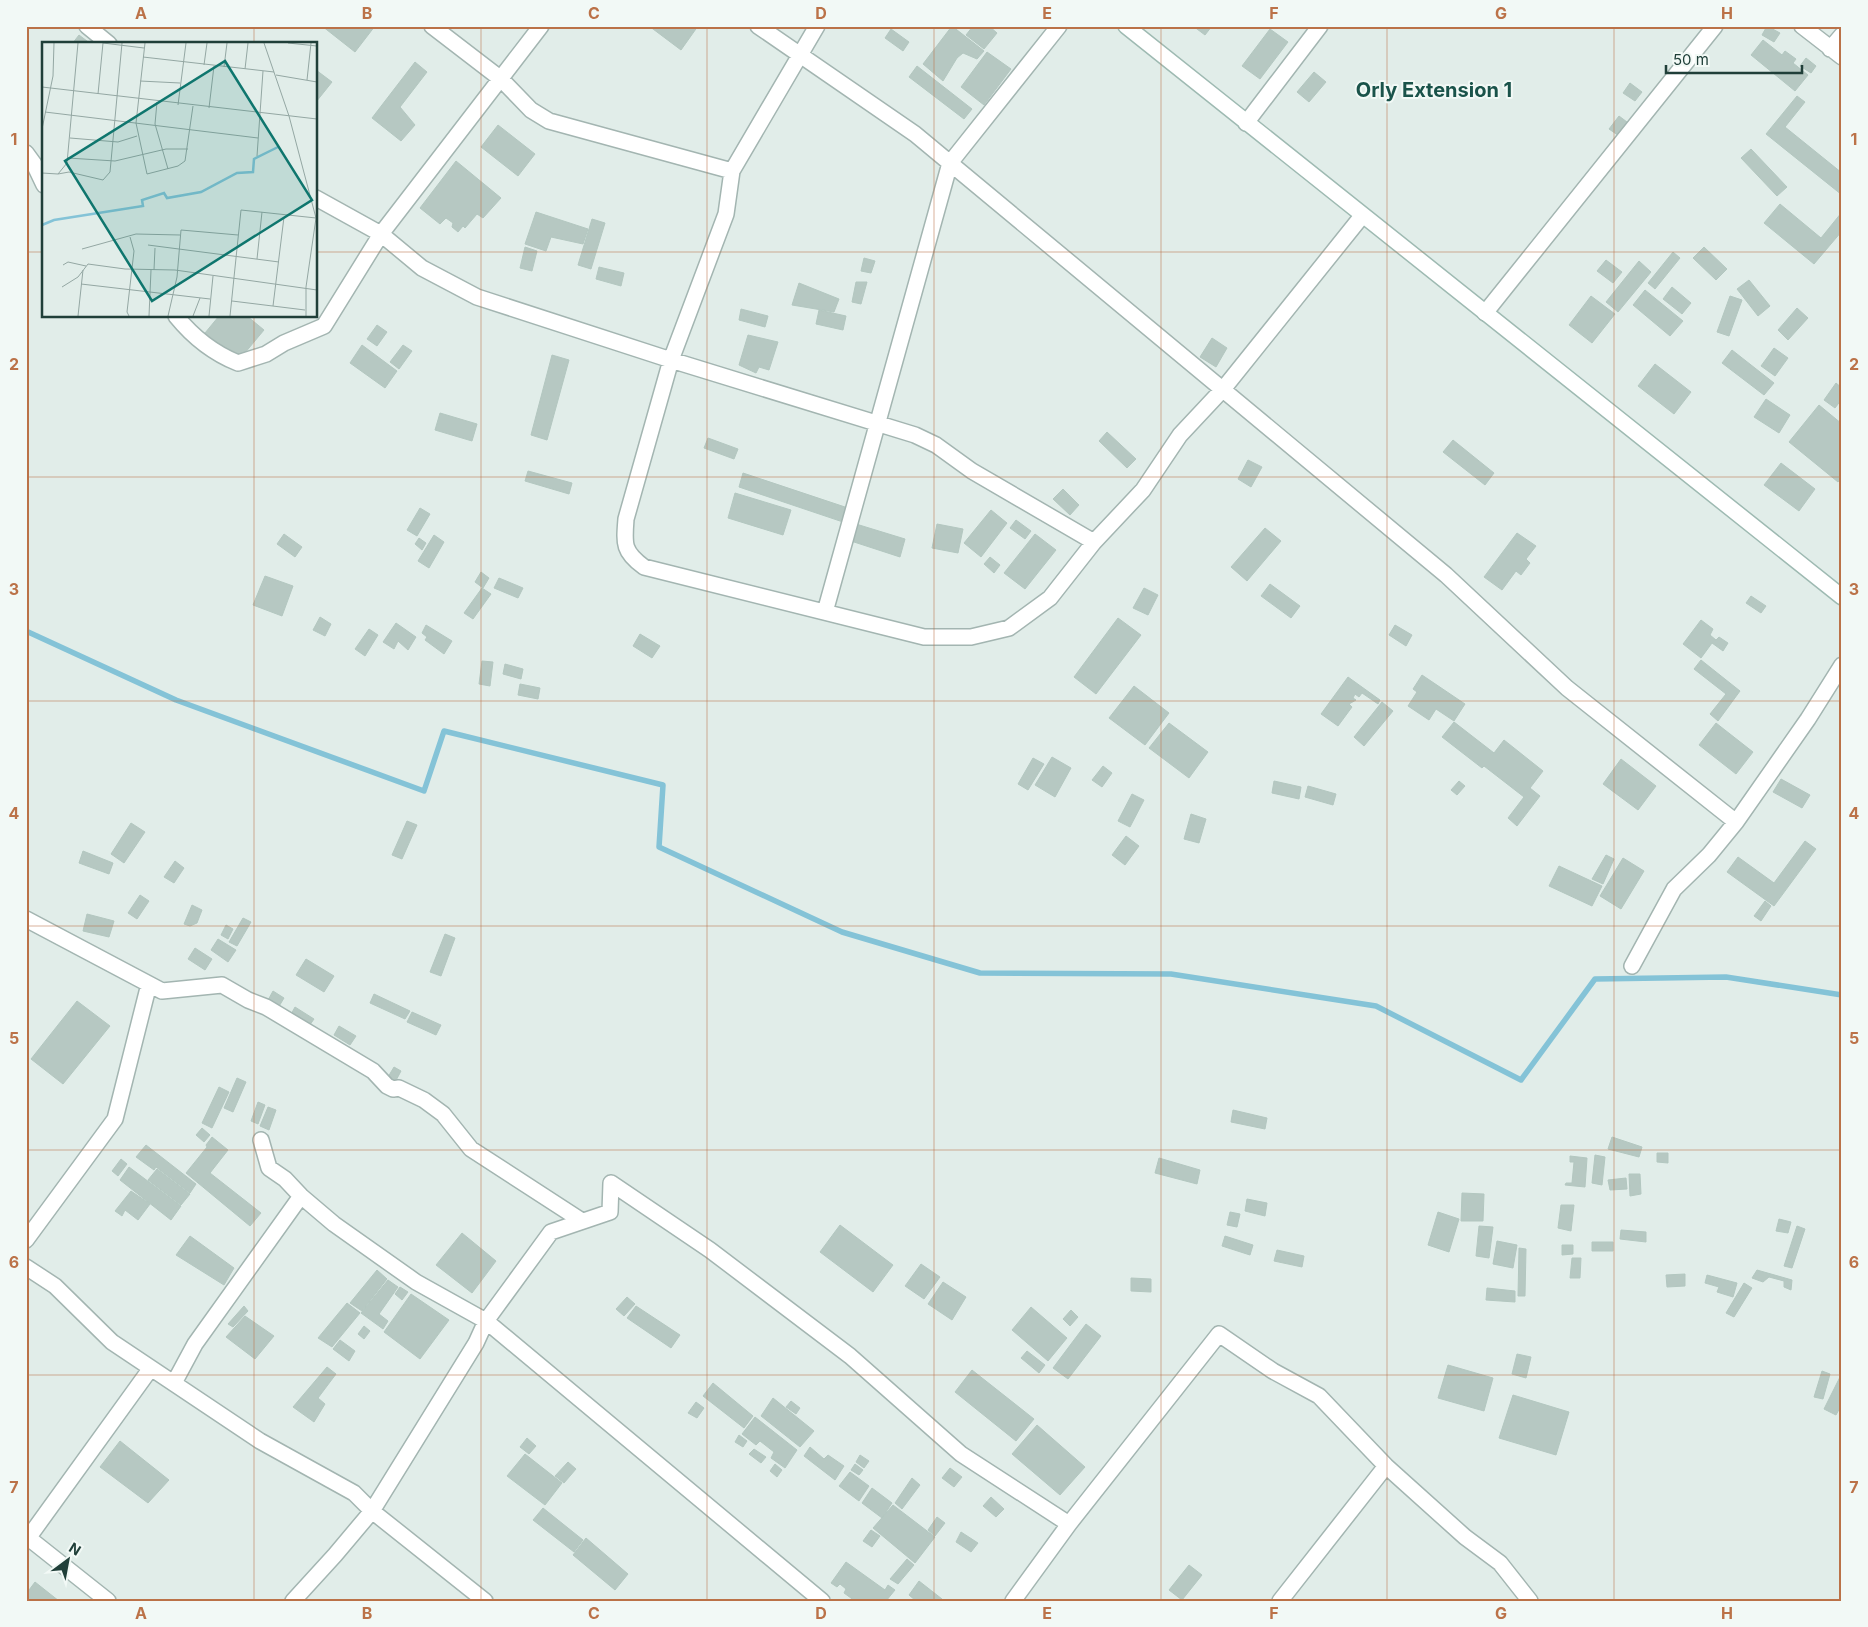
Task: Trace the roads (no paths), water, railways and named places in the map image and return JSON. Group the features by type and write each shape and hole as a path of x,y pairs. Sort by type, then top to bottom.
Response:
{"street":[{"path":"88,26 107,42"},
{"path":"432,26 502,79 531,110 549,121 732,171"},
{"path":"178,318 190,333 230,360 238,363 266,354 284,343 324,326 381,234 541,26"},
{"path":"758,26 915,134 1224,388 1446,575 1567,688 1736,822"},
{"path":"817,26 798,55 732,171 726,214 672,360 626,519 624,544 632,558 644,567 924,637 971,637 1009,628 1050,598 1094,542 1143,490 1180,436 1224,388 1362,216"},
{"path":"825,612 950,163 1059,26"},
{"path":"1126,26 1842,597"},
{"path":"1246,122 1320,26"},
{"path":"1485,313 1716,26"},
{"path":"1802,26 1836,53 1842,35"},
{"path":"26,153 42,181"},
{"path":"318,199 381,234 422,268 477,297 915,435 936,445 972,471 1094,542"},
{"path":"1632,966 1674,890 1710,855 1736,822 1808,719 1842,665"},
{"path":"26,919 162,991 222,985 248,1000 266,1007 373,1071 387,1086 393,1089 399,1088 424,1100 443,1114 471,1149 582,1221"},
{"path":"26,1240 115,1119 149,984"},
{"path":"261,1140 269,1168 285,1179 301,1196 334,1224 416,1282 486,1321 822,1601"},
{"path":"293,1601 335,1555 372,1510 476,1343 486,1321 551,1232 610,1212 611,1183 710,1250 850,1356 961,1454 1068,1524"},
{"path":"174,1383 195,1344 301,1196"},
{"path":"26,1267 55,1286 112,1342 260,1441 354,1493 372,1510 485,1601"},
{"path":"1013,1601 1068,1524 1219,1334 1273,1371 1319,1396 1386,1466 1465,1537 1500,1564 1530,1601"},
{"path":"108,1601 27,1538 151,1368"},
{"path":"1280,1601 1386,1466"}],"waterway":[{"path":"26,631 176,700 424,791 444,731 663,785 659,847 842,932 980,973 1171,974 1376,1006 1521,1080 1595,979 1726,977 1842,995"}],"district":[{"name":"Orly Extension 1","path":"1434,90"}]}
